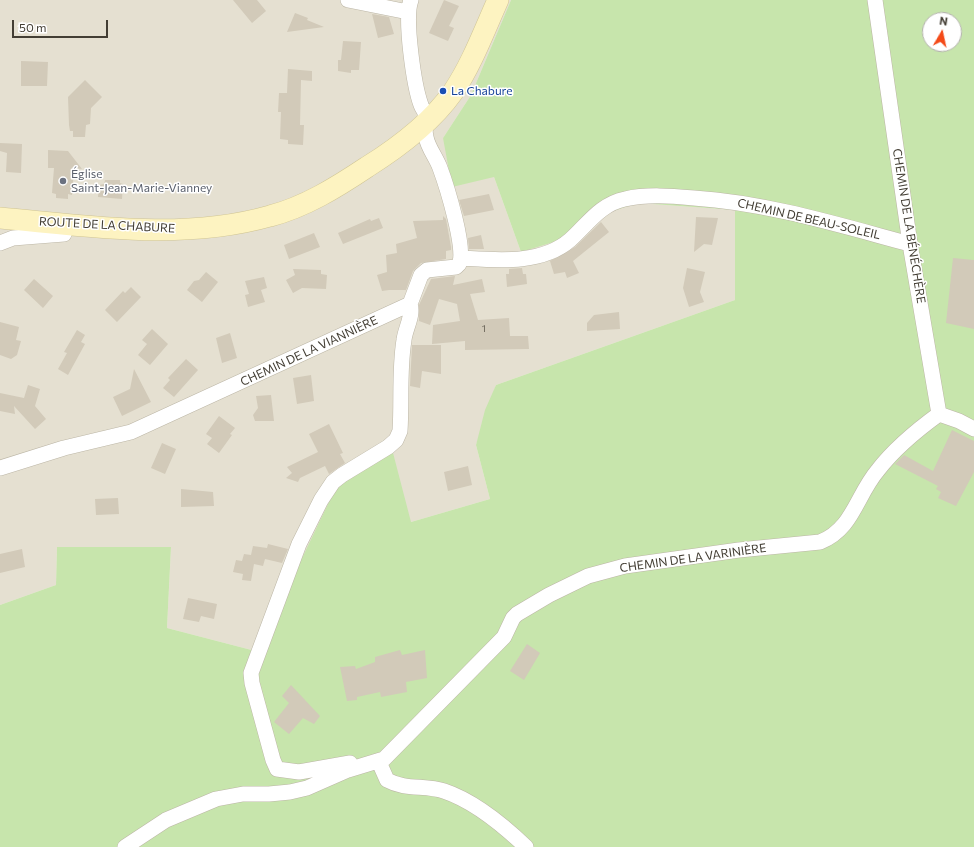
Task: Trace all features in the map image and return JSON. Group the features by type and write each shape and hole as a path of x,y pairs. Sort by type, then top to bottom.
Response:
{"main road":[{"name":"ROUTE DE LA CHABURE","path":"0,218 160,230 188,229 236,224 272,216 305,204 350,178 402,143 425,124 454,91 470,62 498,0"}],"street":[{"path":"348,0 409,6 412,60 420,100 425,112 425,136 440,167 453,212 462,258 456,266 427,270 421,275 410,304 411,314 406,328 402,350 400,431 396,440 370,459 333,482 321,500 299,544 251,674 252,683 273,760 277,769 288,772 299,772 340,764 374,763 387,780 404,787 444,791 458,798 494,820 526,847"},
{"name":"CHEMIN DE LA BÉNÉCHÈRE","path":"875,0 910,244 939,414"},
{"name":"CHEMIN DE BEAU-SOLEIL","path":"462,258 512,260 533,257 563,245 600,210 610,204 624,199 651,196 725,200 776,209 910,244"},
{"path":"0,243 13,238 64,234 66,224"},
{"name":"CHEMIN DE LA VIANNIÈRE","path":"0,468 64,448 131,432 410,304"},
{"path":"939,414 974,429"},
{"name":"CHEMIN DE LA VARINIÈRE","path":"125,847 166,820 216,799 242,794 290,792 307,788 348,770 374,763 396,749 504,637 514,618 543,598 588,576 624,566 732,551 820,542 832,538 847,522 868,483 878,469 901,444 939,414"}],"shaded area":[{"path":"0,0 511,0 471,95 443,138 494,177 521,252 604,214 638,203 735,210 735,300 496,385 476,445 490,499 411,522 263,653 167,628 171,547 57,547 56,585 0,605"}],"green space":[{"path":"511,0 974,0 974,847 0,847 0,605 56,585 57,547 171,547 167,628 263,653 283,598 338,483 392,449 411,522 490,499 476,445 485,410 496,385 735,300 735,210 638,203 604,214 560,240 521,252 494,177 452,187 443,138 471,95"}],"building":[{"path":"233,0 257,0 266,11 252,23"},
{"path":"444,0 459,6 449,26 454,28 448,41 429,33"},
{"path":"295,13 308,18 307,20 324,27 287,32"},
{"path":"372,14 389,17 394,34 378,38"},
{"path":"343,41 361,42 359,70 351,70 351,73 338,71 338,60 341,60"},
{"path":"21,61 48,62 47,86 21,86"},
{"path":"288,69 312,71 312,81 301,80 300,125 304,125 303,145 288,144 288,140 280,139 281,112 278,112 279,93 287,93"},
{"path":"85,80 102,97 91,108 90,124 86,125 85,137 73,137 73,131 70,131 69,125 68,97"},
{"path":"0,143 22,144 21,173 6,172 7,153 0,151"},
{"name":"Église Saint-Jean-Marie-Vianney","path":"48,150 68,151 82,169 74,168 72,195 68,194 68,199 56,198 56,194 52,193 54,168 48,168"},
{"path":"105,180 120,180 120,183 123,184 122,199 98,197 99,185 104,184"},
{"path":"489,194 494,210 464,216 459,200"},
{"path":"443,216 446,219 451,247 451,250 446,251 446,259 421,263 413,271 406,290 382,291 377,275 387,272 386,255 397,253 396,244 417,238 413,221 443,220"},
{"path":"696,217 718,218 712,245 704,244 694,252"},
{"path":"379,218 383,228 343,244 338,233 370,219 371,221"},
{"path":"601,222 609,232 573,261 579,273 567,278 565,272 554,274 550,261 575,247"},
{"path":"314,233 320,247 289,259 284,245"},
{"path":"481,235 484,249 469,249 468,238"},
{"path":"953,258 974,260 974,329 946,323"},
{"path":"522,268 523,274 526,274 527,284 507,287 506,274 509,274 509,269"},
{"path":"687,268 705,272 700,292 704,302 689,307 683,288"},
{"path":"293,269 321,270 321,274 327,275 326,289 302,288 293,293 286,280 295,275"},
{"path":"206,272 218,282 202,302 187,290 194,281 199,280"},
{"path":"455,276 453,285 482,279 485,292 470,294 478,320 509,318 510,336 528,336 529,349 465,350 465,341 432,344 433,325 460,321 457,304 439,299 430,325 419,321 419,305 431,279"},
{"path":"264,277 267,288 261,290 265,302 248,307 245,295 249,294 245,281"},
{"path":"34,279 53,296 43,308 24,290"},
{"path":"131,287 141,297 117,322 105,310 123,291 125,293"},
{"path":"619,312 620,329 587,331 587,323 594,315"},
{"path":"0,322 19,327 16,340 21,341 17,355 11,359 0,355"},
{"path":"152,329 168,344 150,365 138,355 147,344 142,340"},
{"path":"77,330 85,335 81,342 85,344 68,375 58,369 67,353 64,352"},
{"path":"230,333 237,358 222,363 216,338"},
{"path":"412,345 441,345 441,374 422,371 420,388 410,386"},
{"path":"186,359 198,370 174,397 163,388 170,380 168,378"},
{"path":"134,369 151,402 122,416 113,397 130,389"},
{"path":"311,375 314,401 297,404 293,378"},
{"path":"28,385 40,389 35,406 46,419 35,429 14,406 15,414 0,411 0,393 24,398"},
{"path":"271,395 274,421 255,421 253,415 258,408 256,396"},
{"path":"219,416 235,428 230,434 232,435 219,453 207,444 212,438 206,434"},
{"path":"329,424 343,453 340,454 345,463 329,474 325,466 300,478 298,482 286,478 292,473 287,467 318,452 309,434"},
{"path":"952,430 974,441 974,472 956,506 938,498 941,492 936,489 938,486 895,464 904,455 933,471"},
{"path":"162,443 176,449 165,474 151,468"},
{"path":"468,466 472,485 448,491 444,472"},
{"path":"181,489 213,492 214,506 181,507"},
{"path":"118,498 119,514 96,515 95,499"},
{"path":"268,544 288,549 282,563 265,559 263,566 254,564 251,581 242,580 243,574 233,572 236,560 242,561 244,554 251,555 253,546 267,548"},
{"path":"22,549 25,567 0,573 0,554"},
{"path":"188,598 217,604 214,619 201,616 199,622 183,619"},
{"path":"527,644 540,653 524,680 510,671"},
{"path":"400,650 402,655 425,650 427,678 406,682 407,692 381,697 380,692 357,697 357,700 347,701 340,667 355,666 356,669 375,662 375,657"},
{"path":"291,685 320,716 314,724 303,718 289,734 274,722 289,703 282,696"}],"place":[{"name":"La Chabure","path":"443,91"},
{"name":"Église Saint-Jean-Marie-Vianney","path":"63,181"}]}
